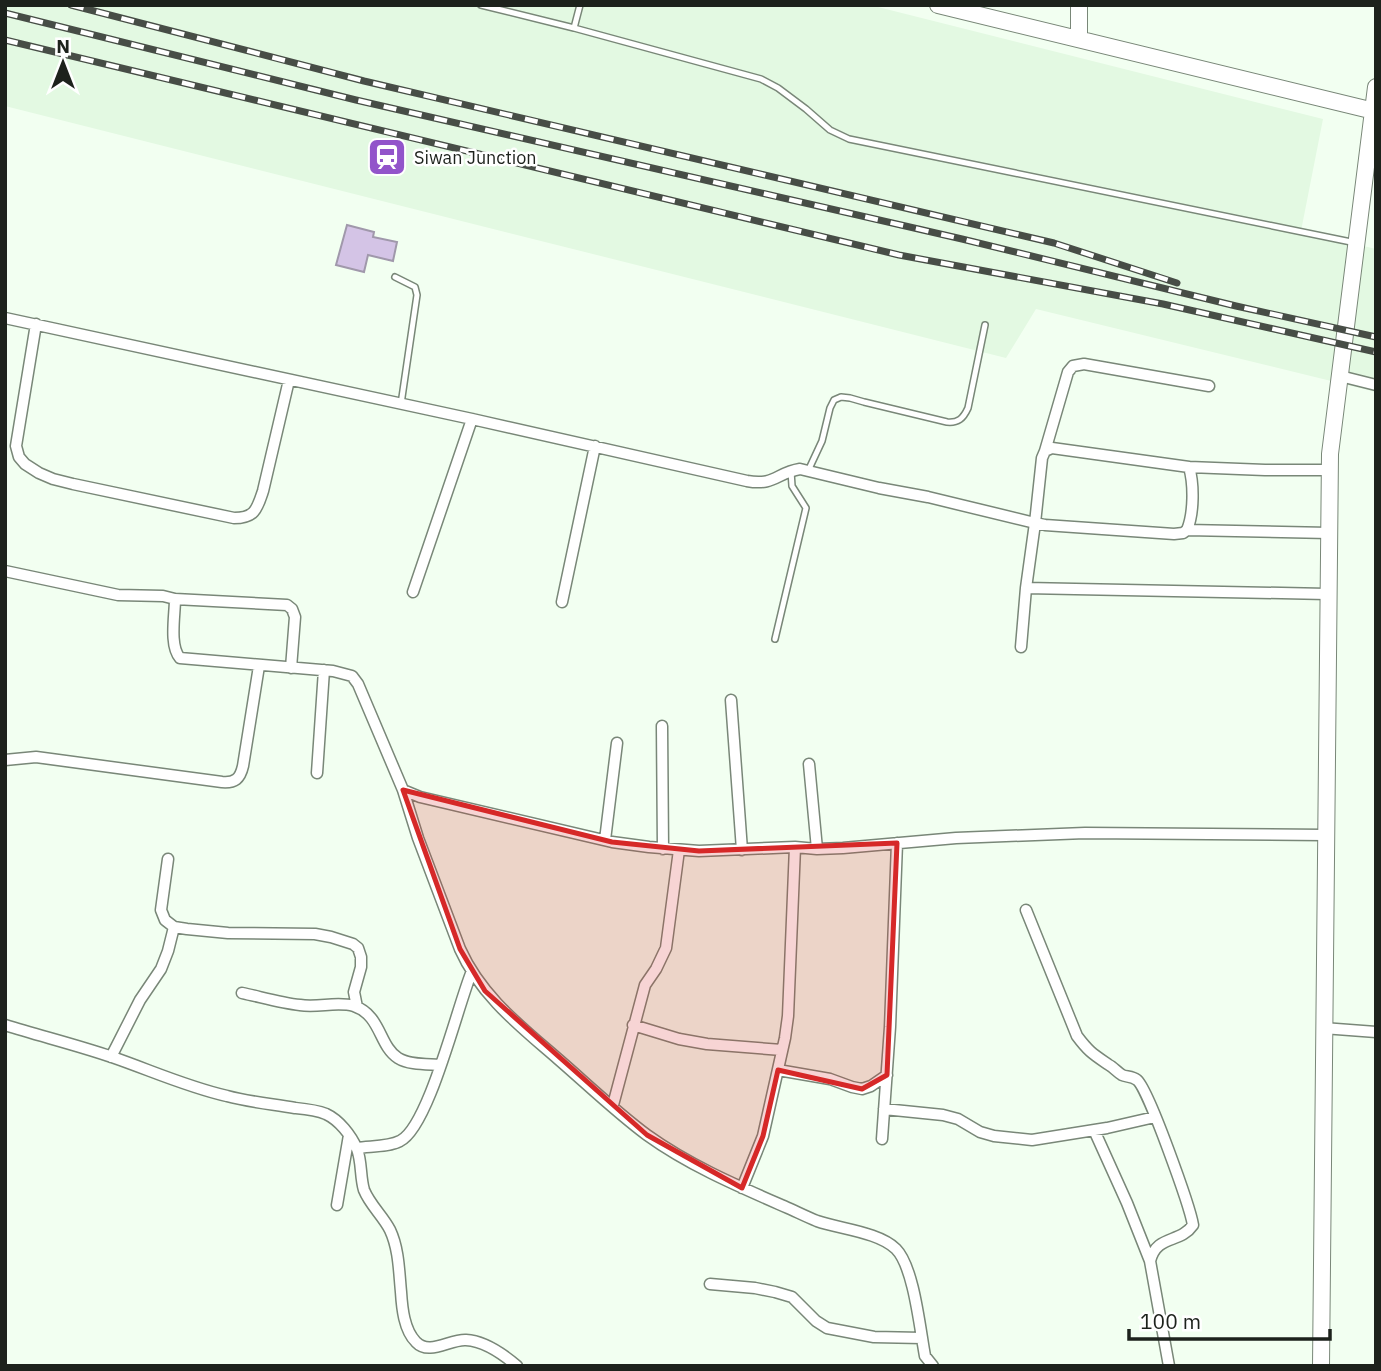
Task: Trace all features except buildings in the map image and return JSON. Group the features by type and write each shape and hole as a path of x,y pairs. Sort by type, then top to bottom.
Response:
{"street":[{"path":"938,5 1374,111"},
{"path":"1079,5 1079,40"},
{"path":"1321,1366 1329,470 1376,87"},
{"path":"5,318 762,484 800,469 1045,525 1174,534 1187,530 1329,533"},
{"path":"36,324 16,446 19,457 39,473 86,487 234,518 252,514 263,491 289,380"},
{"path":"1021,647 1042,458 1068,372 1073,366 1084,364 1209,386"},
{"path":"1340,376 1376,385"},
{"path":"413,592 471,419"},
{"path":"562,602 595,446"},
{"path":"1045,451 1060,448 1189,467 1329,470"},
{"path":"1187,530 1192,512 1189,467"},
{"path":"5,571 118,595 287,605 295,617 291,668"},
{"path":"1026,588 1327,594"},
{"path":"175,599 173,643 174,652 180,658 324,670 352,676 358,684 403,790 460,949 485,991 509,1017 647,1135 680,1156 742,1188 817,1221 882,1240 896,1249 905,1261 910,1275 922,1338 923,1361 933,1366"},
{"path":"5,760 36,757 222,782 237,780 243,766 260,666"},
{"path":"317,773 324,670"},
{"path":"731,701 741,850"},
{"path":"662,726 663,849"},
{"path":"605,840 617,743"},
{"path":"809,764 817,849"},
{"path":"403,790 420,797 605,840 699,852 864,847 956,838 1085,833 1325,835"},
{"path":"882,1139 890,1027 897,843"},
{"path":"742,1188 760,1149 788,1016 795,848"},
{"path":"613,1105 645,985 666,948 678,850"},
{"path":"168,859 161,910 164,920 174,927 228,933 315,934 352,944 358,948 360,957 354,992 357,1007"},
{"path":"1026,910 1077,1036 1087,1051 1098,1059 1122,1075 1139,1081 1156,1117 1189,1206 1193,1225 1188,1233 1159,1244 1150,1261"},
{"path":"111,1056 140,1000 161,969 174,927"},
{"path":"357,1148 399,1142 408,1136 415,1126 440,1065 472,971"},
{"path":"242,993 300,1005 344,1004 357,1007 374,1021 389,1049 398,1059 440,1065"},
{"path":"5,1025 111,1056 228,1097 322,1112 339,1123 357,1148 368,1199 389,1228 396,1246 402,1303 412,1337 418,1345 427,1348 456,1340 474,1341 486,1345 517,1366"},
{"path":"633,1026 679,1040 782,1050"},
{"path":"1323,1028 1376,1032"},
{"path":"778,1070 862,1088 871,1086 887,1075"},
{"path":"884,1109 943,1115 958,1119 980,1132 1010,1139 1032,1140 1156,1117"},
{"path":"1094,1130 1150,1261 1169,1366"},
{"path":"337,1205 349,1135"},
{"path":"710,1284 765,1290 792,1297 827,1328 874,1337 922,1338"}],"lane":[{"path":"481,5 761,79 787,95 830,130 849,139 1356,244"},
{"path":"512,13 514,5"},
{"path":"574,28 580,5"},
{"path":"395,277 415,287 417,295 401,404"},
{"path":"808,471 822,441 830,408 834,400 841,397 947,422 960,420 968,408 985,325"},
{"path":"775,639 806,508 792,486 790,471"}],"highlighted area":[{"path":"403,790 612,842 699,851 897,843 887,1075 862,1089 778,1070 763,1136 742,1188 647,1135 485,991 460,949"}],"shaded area":[{"path":"5,5 870,5 1323,119 1301,231 1376,249 1376,392 1036,309 1006,358 5,106"}],"railway":[{"path":"71,5 364,81 1054,243 1177,283"},
{"path":"5,13 356,100 1376,337"},
{"path":"5,40 899,255 1163,304 1376,352"}],"place":[{"name":"Siwan Junction","path":"387,157"}]}
